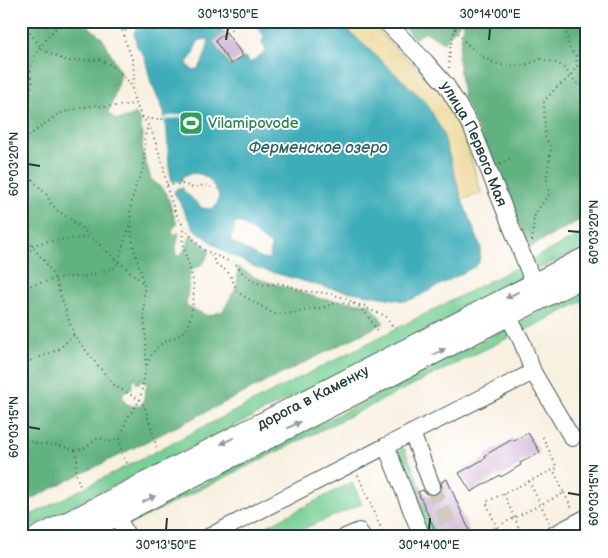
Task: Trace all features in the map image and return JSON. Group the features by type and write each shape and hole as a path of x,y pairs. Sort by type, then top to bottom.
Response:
{"main road":[{"name":"дорога в Каменку","path":"38,537 587,257"},
{"name":"дорога в Каменку","path":"74,537 587,275"}],"street":[{"name":"улица Первого Мая","path":"385,21 446,85 472,128 534,284"},
{"path":"508,316 522,342 534,372 572,438"},
{"path":"208,537 534,372"},
{"path":"412,433 432,486"},
{"path":"386,446 422,537"},
{"path":"116,516 128,537"},
{"path":"552,535 583,519"},
{"path":"345,537 359,531 362,537"}],"path":[{"path":"23,21 31,25 49,21"},
{"path":"23,21 40,46 47,52 67,61 101,60 109,64 129,82 136,104 152,132 163,164 175,212 184,227 204,250 237,265 244,275 258,283 265,285 280,283 304,291 325,293 345,298 357,304 369,316 378,335"},
{"path":"21,115 28,104 33,83 30,75 32,62 40,46 62,21"},
{"path":"119,21 133,61 134,76 132,90"},
{"path":"124,38 129,21"},
{"path":"225,21 233,33"},
{"path":"446,85 450,49 457,21"},
{"path":"531,243 534,217 550,194 547,186 547,173 551,147 545,137 544,101 570,76 577,66 576,56 570,50 566,32 566,21"},
{"path":"455,29 480,56 491,62 521,66 542,59 556,63 564,68 578,85 587,87"},
{"path":"21,79 28,79 30,75"},
{"path":"21,143 58,115 67,111 94,105 105,107 136,104"},
{"path":"142,117 165,119"},
{"path":"146,367 144,283 133,245 130,208 144,163 144,140 148,125"},
{"path":"21,147 24,164 32,179 51,204 144,283"},
{"path":"21,167 24,164"},
{"path":"167,185 183,184 194,188 211,187"},
{"path":"21,288 64,278 84,277 116,266 131,221"},
{"path":"127,463 122,455 120,438 127,419 140,400 150,356 162,344 179,336 190,319 194,293 182,243 184,227"},
{"path":"21,233 46,262 55,280 74,335 115,386 140,400 146,411 157,448"},
{"path":"21,254 29,251 33,246 49,242 91,237"},
{"path":"210,254 216,265 227,271 237,290 242,295 274,314 321,308 336,303 357,304 386,316 393,328"},
{"path":"21,364 59,348 74,335"},
{"path":"501,537 486,502 556,468 542,436"},
{"path":"21,439 75,450 83,448 101,438 109,442 120,438"},
{"path":"75,450 78,460 76,469 80,487"},
{"path":"553,469 564,493 583,519"},
{"path":"356,471 385,537"},
{"path":"529,481 552,535"},
{"path":"476,537 564,493"},
{"path":"504,494 523,537"},
{"path":"21,505 25,516"}],"green space":[{"path":"21,21 83,21 102,38 121,73 108,113 117,120 130,117 135,113 140,121 143,134 142,150 151,179 166,192 177,225 173,228 172,235 179,233 175,252 179,257 186,248 191,235 210,250 204,263 190,271 186,306 208,316 223,311 237,286 238,267 256,278 321,299 370,304 384,323 21,504","holes":["134,376 137,384 142,380 147,385 142,406 132,406 125,403 122,395 126,390 131,390"]},
{"path":"400,21 460,21 460,23 443,43 426,32 414,39"},
{"path":"464,21 587,21 587,216 530,247 463,97 458,58"},
{"path":"587,231 587,246 539,269 532,259"},
{"path":"521,265 526,278 411,338 21,532 21,520"},
{"path":"587,287 587,299 524,331 521,322"},
{"path":"506,329 510,337 130,524 128,522"},
{"path":"404,448 422,490 419,492 438,537 428,537 393,455"},
{"path":"352,482 362,504 284,537 246,537"}],"sand":[{"path":"340,21 368,21 441,91 461,125 481,193 462,200 442,131"}],"water":[{"name":"Ферменское озеро","path":"140,21 219,21 217,23 224,33 213,41 231,67 245,57 250,63 266,51 262,43 264,36 256,25 236,21 340,21 426,102 442,131 462,200 481,247 479,262 476,266 413,299 405,301 328,288 257,268 225,252 193,228 174,192 177,188 183,188 202,208 212,209 217,204 219,195 210,180 200,174 189,174 182,177 182,181 172,181 164,113 151,83 145,58 137,46 134,33","holes":["209,39 206,54 201,65 193,70 187,63 194,53 196,45 200,40","234,223 241,223 271,245 270,259 262,259 230,241 234,230"]}],"pier":[{"path":"196,112 199,132 186,134 183,117 166,120 165,117"}],"building":[{"path":"226,32 243,56 231,64 215,41"},
{"name":"Vilamipovode","path":"195,114 198,130 188,131 185,115"},
{"path":"528,433 540,452 520,463 521,465 501,477 500,475 471,492 459,473 486,458 485,455"},
{"path":"447,479 470,532 460,537 438,537 418,492 423,490 430,496 436,495 442,488 441,482"}],"tunnel":[{"path":"432,486 454,537"}],"place":[{"name":"Vilamipovode","path":"191,123"}]}
